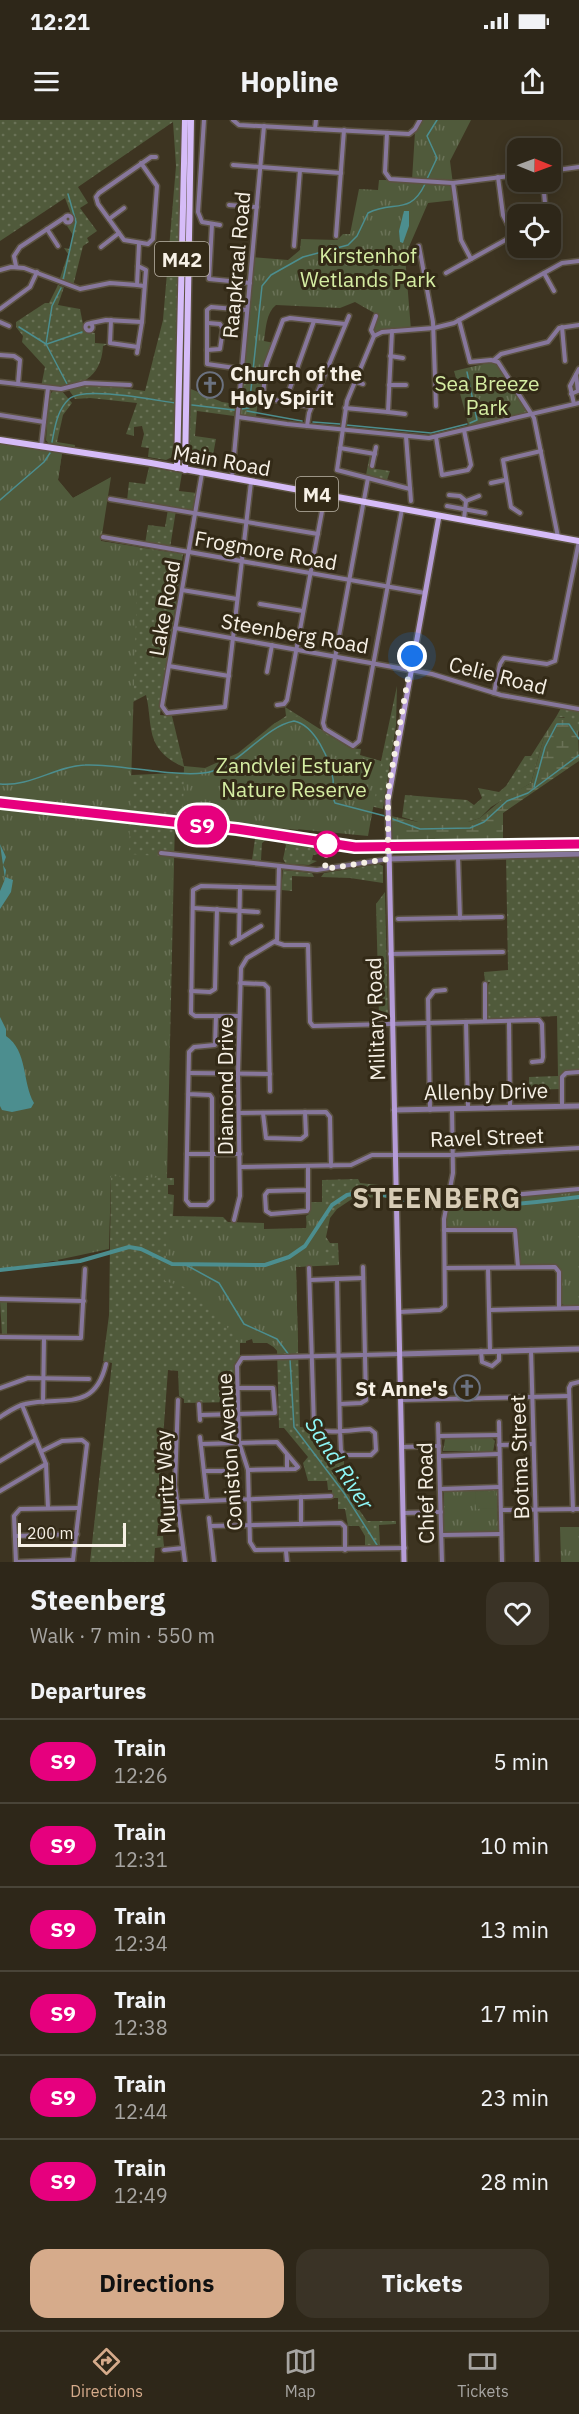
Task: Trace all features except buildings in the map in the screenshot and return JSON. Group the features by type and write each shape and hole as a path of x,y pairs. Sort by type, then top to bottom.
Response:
{"main road":[{"name":"M42","path":"185,120 180,397 183,411 185,470"},
{"name":"M42","path":"177,468 187,372 191,120"},
{"name":"Main Road","path":"0,440 177,468 579,541"},
{"name":"Military Road","path":"405,1562 387,824 390,783 409,670 439,516"}],"street":[{"path":"204,120 199,184 200,218 202,222 220,225"},
{"path":"233,120 239,125 387,133 413,132 420,120"},
{"path":"315,129 316,120"},
{"name":"Raapkraal Road","path":"232,479 264,126"},
{"path":"336,236 344,130"},
{"path":"387,133 386,176 425,182 453,183 507,176"},
{"path":"141,163 155,182 157,190 153,239 148,244 128,242 97,202 97,195 141,163 151,157 156,157"},
{"path":"233,165 341,173"},
{"path":"561,169 579,167"},
{"path":"294,246 300,170"},
{"path":"498,177 503,215 507,221"},
{"path":"453,183 461,240 471,259"},
{"path":"229,205 257,207"},
{"path":"109,219 124,208"},
{"path":"16,266 14,258 17,250 64,218"},
{"path":"212,224 209,279 250,283"},
{"path":"47,229 58,246"},
{"path":"101,247 119,233"},
{"path":"446,273 507,239"},
{"path":"136,285 139,244"},
{"path":"419,246 434,328 433,367 436,406"},
{"path":"374,336 434,328 459,320 562,263 579,261"},
{"path":"0,270 16,266 82,290 110,283 144,286"},
{"path":"137,353 142,322 145,267 138,266"},
{"path":"0,309 30,287 37,272"},
{"path":"544,273 554,291"},
{"path":"242,369 208,366 208,323 210,307 247,310"},
{"path":"307,426 311,407 349,316"},
{"path":"374,336 371,330 376,316"},
{"path":"311,407 263,396 267,362 283,320 287,318 345,324"},
{"path":"91,323 111,320 142,322"},
{"path":"111,320 110,343 138,347"},
{"path":"459,320 470,362 494,360 501,354 548,342 557,329 579,325"},
{"path":"285,402 314,321"},
{"path":"0,322 9,326"},
{"path":"207,350 220,349 223,329 220,324 208,323"},
{"path":"562,327 565,361"},
{"path":"388,412 392,332"},
{"path":"374,336 345,408 337,468 339,472 410,489"},
{"path":"0,356 14,356 20,360 18,384"},
{"path":"390,356 403,358"},
{"path":"494,360 500,364 532,414 558,537"},
{"path":"238,415 343,430 436,437 576,403 571,394 570,384 579,369"},
{"path":"571,394 578,391 576,374"},
{"path":"354,381 363,384"},
{"path":"0,382 61,389 85,383 130,385"},
{"path":"389,385 406,385"},
{"path":"43,447 48,388"},
{"path":"345,408 405,414"},
{"path":"0,415 44,422"},
{"path":"436,437 442,475 468,470 471,465 464,430"},
{"path":"406,436 411,501"},
{"path":"372,466 376,447"},
{"path":"340,448 375,454"},
{"path":"520,513 512,507 502,465 505,459 541,451"},
{"name":"Lake Road","path":"201,473 162,706 164,712 224,708 229,676"},
{"path":"368,478 323,726 355,746 359,741 402,509"},
{"path":"491,483 505,480"},
{"path":"169,666 229,676 251,482"},
{"path":"277,705 284,704 287,700 325,495"},
{"path":"449,495 460,496 466,501"},
{"path":"466,501 479,496"},
{"path":"110,499 318,534"},
{"path":"462,520 466,501"},
{"path":"447,506 485,513"},
{"name":"Frogmore Road","path":"103,537 424,593"},
{"path":"494,693 500,664 504,658 547,664 555,661 579,541"},
{"path":"182,590 238,599"},
{"path":"260,604 303,611"},
{"name":"Steenberg Road","path":"175,628 409,670"},
{"path":"267,672 272,645"},
{"name":"Celie Road","path":"409,670 432,674 494,693 579,709"},
{"path":"162,853 325,869 388,859 579,854"},
{"path":"458,856 460,918"},
{"path":"279,866 275,942 284,945 308,945 310,1022 313,1026 541,1021 543,1060 532,1062"},
{"path":"240,1016 193,1015 191,991 193,890 196,887 278,888"},
{"path":"239,939 240,887"},
{"path":"193,908 258,912"},
{"path":"191,991 210,992 214,988 218,909"},
{"path":"398,919 502,917"},
{"path":"232,943 261,926"},
{"name":"Diamond Drive","path":"275,942 244,961 240,982 238,1074 240,1167 351,1165 372,1155 395,1155"},
{"path":"390,954 503,951"},
{"path":"240,982 264,984 268,988 270,1091"},
{"path":"485,984 485,1022"},
{"path":"430,1110 429,996 434,990 445,990"},
{"path":"188,1094 210,1095 212,1098 212,1201 207,1205 191,1205 186,1200 188,1094 189,1073 191,1048 212,1047 216,1043 216,1016"},
{"path":"509,1021 510,1107"},
{"path":"466,1022 468,1108"},
{"path":"562,1106 562,1077 566,1073 579,1072"},
{"path":"189,1073 270,1074"},
{"name":"Allenby Drive","path":"394,1110 579,1106"},
{"path":"399,1312 444,1308 444,1230 453,1173 453,1109"},
{"path":"239,1113 324,1111 329,1114 331,1166"},
{"path":"263,1113 266,1138 301,1139 306,1135 305,1112"},
{"name":"Ravel Street","path":"395,1155 453,1155 579,1148"},
{"path":"187,1154 240,1154"},
{"path":"308,1166 308,1190 306,1212 271,1214 266,1211 268,1191 308,1190"},
{"path":"234,1220 240,1196 240,1167"},
{"path":"448,1197 490,1197 579,1189"},
{"path":"444,1230 516,1230 518,1267"},
{"path":"340,1404 365,1402 363,1267"},
{"path":"309,1268 314,1427 318,1430 340,1430 370,1429 375,1433 373,1454 348,1455 342,1453 340,1430 337,1279"},
{"path":"445,1268 558,1268 559,1308"},
{"path":"488,1268 490,1351"},
{"path":"0,1337 81,1338 85,1269"},
{"path":"310,1280 363,1278"},
{"path":"0,1299 84,1301"},
{"path":"490,1311 579,1308"},
{"path":"43,1402 44,1339"},
{"path":"400,1354 579,1349"},
{"name":"Botma Street","path":"531,1350 537,1562"},
{"path":"481,1352 482,1362 492,1366 499,1360 500,1351"},
{"name":"Coniston Avenue","path":"400,1354 241,1359 237,1366 237,1388 239,1442 248,1470 249,1542 255,1550 405,1548"},
{"path":"0,1417 22,1405 71,1401 86,1396 99,1383 106,1364"},
{"path":"0,1389 27,1378 89,1379"},
{"path":"573,1510 569,1388 573,1383 579,1382"},
{"path":"199,1404 200,1418 274,1413 276,1393 271,1388 237,1388"},
{"path":"401,1400 569,1396"},
{"name":"Muritz Way","path":"178,1400 175,1480 185,1562"},
{"path":"22,1405 46,1464 48,1508"},
{"path":"499,1422 502,1562"},
{"name":"Chief Road","path":"438,1424 442,1562"},
{"path":"439,1436 499,1435"},
{"path":"200,1437 207,1499"},
{"path":"0,1461 35,1440"},
{"path":"42,1451 64,1440 82,1440 87,1443 73,1561 16,1562 16,1511 78,1508"},
{"path":"201,1444 276,1442 298,1468 248,1470"},
{"path":"499,1445 533,1444"},
{"path":"402,1447 440,1446"},
{"path":"287,1454 287,1469"},
{"path":"440,1456 499,1454"},
{"path":"0,1491 46,1464"},
{"path":"204,1471 230,1471"},
{"path":"572,1477 579,1477"},
{"path":"440,1488 499,1487"},
{"path":"177,1502 207,1499 331,1496"},
{"path":"301,1497 301,1524"},
{"path":"501,1510 579,1509"},
{"path":"404,1513 441,1512"},
{"path":"208,1518 214,1562"},
{"path":"210,1526 343,1524 345,1550"},
{"path":"441,1535 501,1533"},
{"path":"15,1536 77,1534"},
{"path":"164,1550 183,1548"},
{"path":"286,1551 287,1562"}],"green space":[{"path":"0,120 181,120 176,455 166,460 148,457 149,448 141,447 144,434 142,426 134,427 134,436 126,434 137,403 90,398 75,399 69,390 91,384 145,391 163,320 176,166 173,122 78,187 88,203 80,208 97,231 87,238 89,242 83,246 73,286 59,281 68,254 64,248 70,249 73,235 67,226 74,222 65,198 0,241"},
{"name":"Kirstenhof Wetlands Park","path":"421,120 471,120 450,161 455,200 428,203 405,256 411,330 372,334 376,314 355,302 340,308 276,305 268,316 266,326 264,341 274,343 266,365 263,395 258,400 256,417 238,414 252,257 288,260 300,250 301,239 337,240 343,234 350,234 359,189 378,190 379,180 412,180 415,132"},
{"path":"58,285 64,287 58,305 80,309 84,329 95,333 95,343 108,344 103,346 97,369 83,382 63,387 41,387 45,367 22,342 23,336 16,327 16,322 45,303 49,303"},
{"name":"Sea Breeze Park","path":"496,363 527,411 524,414 469,427 454,371"},
{"path":"191,389 222,402 236,404 234,416 197,411 195,436 216,439 210,471 189,463"},
{"path":"53,391 62,391 72,403 63,415 57,442 75,445 74,448 49,444 46,440 49,395"},
{"path":"0,443 62,453 58,480 73,498 109,479 99,541 183,554 160,715 172,716 184,766 211,775 299,830 175,819 167,1178 174,1178 174,1185 168,1185 168,1194 174,1195 173,1216 223,1217 228,1222 264,1223 264,1229 306,1228 311,1202 322,1202 322,1180 358,1179 360,1183 388,1186 388,1198 355,1197 337,1209 330,1218 326,1237 330,1243 338,1243 339,1265 296,1267 300,1427 311,1428 314,1433 314,1443 328,1443 328,1454 340,1454 344,1457 344,1469 331,1470 367,1521 396,1521 396,1524 379,1525 380,1545 365,1545 365,1536 359,1526 348,1526 345,1509 338,1509 338,1498 332,1498 332,1490 328,1490 327,1481 308,1481 303,1463 308,1457 284,1428 279,1428 277,1349 267,1343 253,1343 253,1339 246,1339 246,1343 240,1343 240,1356 235,1363 235,1402 184,1403 184,1399 179,1396 178,1371 168,1370 159,1492 174,1492 176,1510 166,1511 168,1523 158,1525 157,1536 163,1536 164,1547 155,1548 154,1562 90,1562 112,1363 103,1361 109,1315 111,1176 125,1176 89,1172 54,1257 60,1262 23,1256 0,1160 67,778 198,772 182,766 167,758 157,746 151,729 146,695 131,703 73,500"},
{"path":"0,443 62,453 58,480 73,498 111,477 101,541 138,547 129,854 173,857 166,1178 111,1176 109,1249 43,1263 0,1269"},
{"path":"370,454 372,458 370,468 390,471 386,483 366,475"},
{"path":"149,467 182,473 179,491 197,493 193,511 176,510 170,548 145,544 148,525 165,527 168,509 127,501 129,482 145,484"},
{"path":"397,686 396,725 383,809 370,806 275,723 286,716 285,707 350,748 361,749 360,755 381,761"},
{"path":"561,708 579,711 579,732 564,717 556,717"},
{"name":"Zandvlei Estuary Nature Reserve","path":"299,716 358,756 381,764 368,836 183,818 184,766 205,768 238,753 275,723 285,718"},
{"path":"556,717 568,718 578,729 579,761 503,813 503,840 392,840 391,816 418,822 468,822 480,818 504,798 531,783 545,734"},
{"path":"545,734 531,783 491,807 480,818 468,822 418,822 402,817 405,795 467,800 474,805 482,798 478,788 499,792 506,786 525,756 531,756"},
{"path":"265,836 325,846 324,853 313,855 312,860 317,861 309,865 286,864 283,859 286,845 284,842 266,840 262,843 261,860 252,860 255,839"},
{"path":"579,854 579,1072 564,1074 560,1089 529,1090 529,1077 558,1076 557,1016 491,1019 487,1017 486,989 490,982 485,982 484,972 508,970 506,855"},
{"path":"379,864 383,866 383,883 321,877 324,873"},
{"path":"283,870 312,873 314,877 292,876 292,891 281,890"},
{"path":"385,892 388,1017 379,1017 376,904"},
{"path":"579,1190 579,1307 566,1307 561,1303 559,1266 521,1264 516,1229 450,1228 445,1224 451,1199"},
{"path":"402,1196 419,1201 443,1203 443,1208 424,1210 402,1204"},
{"path":"311,1202 324,1203 323,1264 296,1267 298,1350 296,1353 279,1353 270,1343 253,1343 252,1339 240,1343 206,1302 191,1289 165,1281 167,1228 307,1230 306,1216 311,1213"},
{"path":"0,1301 7,1301 7,1336 2,1335"},
{"path":"492,1438 495,1441 493,1452 443,1451 445,1439"},
{"path":"497,1489 498,1531 444,1533 444,1491"},
{"path":"494,1491 494,1508 476,1509 475,1492"},
{"path":"159,1492 174,1492 176,1510 158,1511"},
{"path":"560,1527 579,1527 579,1562 561,1562"}],"water":[{"path":"404,211 409,211 409,226 403,243 400,242 399,231"},
{"path":"0,844 6,857 3,865"},
{"path":"3,865 6,870 5,877 13,880 11,892 0,909 0,891 5,879"},
{"path":"0,1017 6,1029 6,1036 13,1042 21,1058 34,1103 31,1108 12,1112 2,1110 0,1106"}],"waterway":[{"path":"427,179 437,158 427,136 437,120"},
{"path":"192,405 234,410 249,408 262,286 271,275 303,257 348,245 357,236 368,213 385,207 407,204 419,194 425,184"},
{"path":"63,280 76,222 68,194"},
{"path":"46,344 52,306 61,288"},
{"path":"19,327 46,344 67,384"},
{"path":"47,344 82,332"},
{"path":"467,372 477,420 470,423"},
{"path":"52,442 62,408 69,399 77,395 120,395 175,403"},
{"path":"247,411 302,421"},
{"path":"313,422 340,424"},
{"path":"346,425 431,433 467,424"},
{"path":"0,500 44,462 50,453"},
{"path":"0,784 32,780 74,766 85,765 186,774 213,771 235,760 273,730 294,721 309,729 325,753 333,779 335,803 385,816"},
{"path":"534,787 545,747 557,724 569,724 579,739"},
{"path":"390,818 420,829 470,828 484,822 507,801 528,793 579,755"},
{"path":"0,1270 80,1261 129,1247 141,1249 172,1264 265,1265 289,1257 305,1246 332,1205 347,1195 368,1191 388,1196"},
{"path":"403,1200 421,1204 465,1207 579,1197"},
{"name":"Sand River","path":"186,1265 219,1283 244,1324 277,1339 289,1355"},
{"name":"Sand River","path":"290,1359 294,1427 344,1493 377,1545"}],"railway":[{"path":"0,803 237,829 355,847 579,844"}],"train":[{"name":"S9","path":"0,803 237,829 355,847 579,844"}],"place":[{"name":"Church of the Holy Spirit","path":"210,385"},
{"name":"St Anne's","path":"467,1388"}],"district":[{"name":"STEENBERG","path":"437,1197"}],"route":[{"path":"327,844 325,869 388,859 388,791 412,656"}]}
